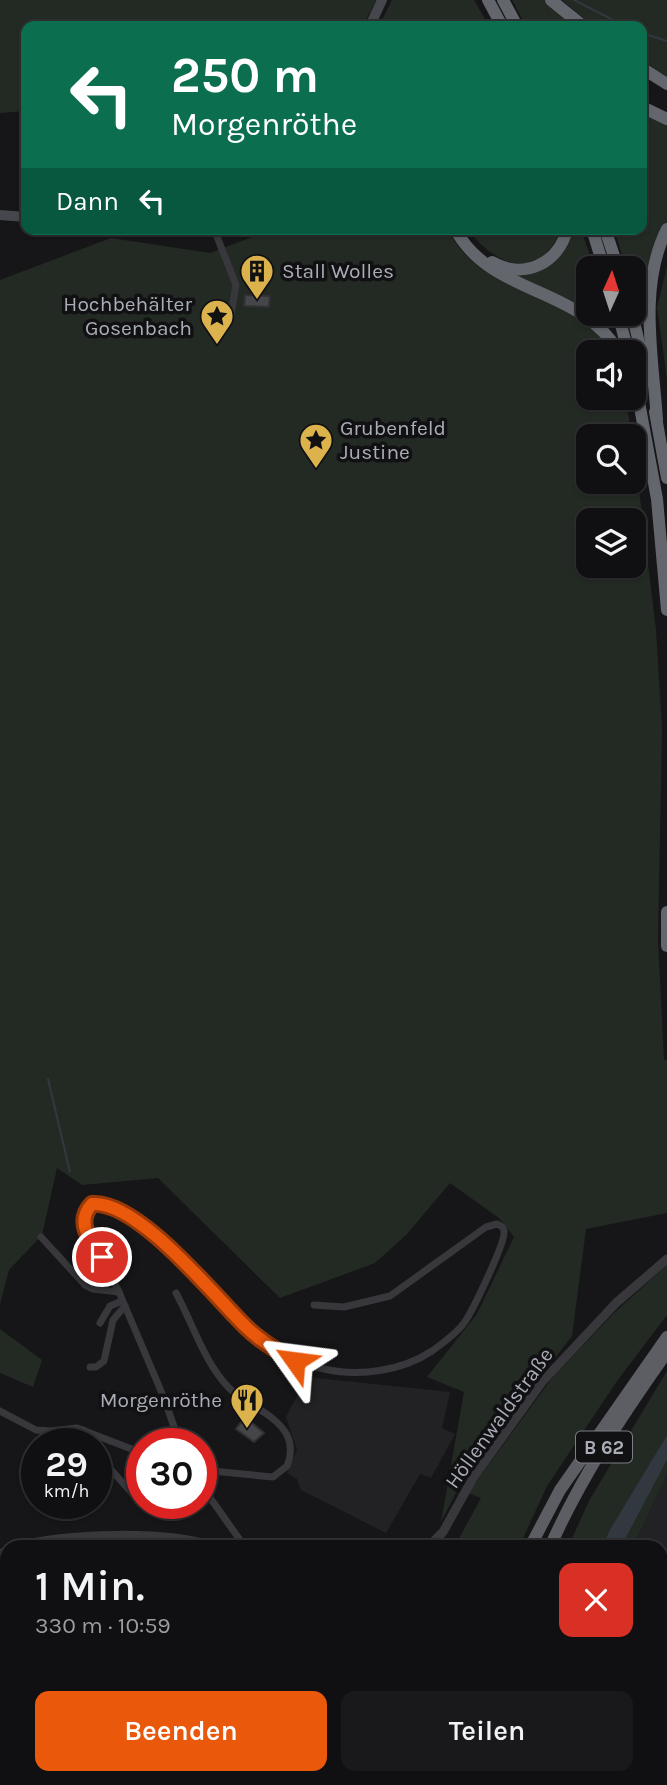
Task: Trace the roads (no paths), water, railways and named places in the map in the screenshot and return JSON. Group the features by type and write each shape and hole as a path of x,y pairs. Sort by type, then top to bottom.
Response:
{"highway":[{"path":"488,0 499,21"},
{"path":"503,0 514,21"},
{"path":"551,0 577,21"},
{"path":"647,71 667,84"},
{"path":"647,102 667,112"},
{"path":"647,109 667,119"},
{"path":"657,419 651,293 656,260 667,229"},
{"path":"459,235 467,248 486,266 515,282 575,307 599,325 611,340"},
{"path":"466,235 491,261 506,268 520,270 538,266 552,257 565,235"},
{"path":"594,235 600,256"},
{"path":"607,235 614,256"},
{"path":"635,326 657,419 667,478"},
{"path":"640,410 657,499 667,610"},
{"path":"667,912 667,946"},
{"name":"B 62","path":"534,1540 560,1490 578,1468 667,1337"},
{"name":"B 62","path":"553,1540 587,1474 667,1352"},
{"name":"B 62","path":"544,1540 578,1468"}],"main road":[{"path":"372,21 382,0"},
{"path":"0,215 21,217"}],"street":[{"path":"216,235 236,285 230,320"},
{"path":"174,1428 124,1303 83,1224 86,1211 92,1204 106,1203 141,1226 185,1263 246,1328 266,1344 295,1361 325,1370 347,1372 383,1370 408,1364 446,1340 462,1325 472,1309 505,1233 498,1224 486,1227 390,1296 344,1307 314,1305"},
{"path":"41,1237 85,1285 93,1289 119,1292"},
{"name":"Höllenwaldstraße","path":"435,1540 443,1532 473,1478 549,1373 616,1303 667,1259"},
{"path":"176,1293 209,1357 228,1387 279,1424 287,1434 290,1448 287,1466 273,1477 217,1472"},
{"path":"100,1323 110,1306 124,1303"},
{"path":"90,1367 104,1362 113,1321 124,1303"},
{"path":"0,1411 32,1428"},
{"path":"112,1471 126,1486"},
{"path":"217,1508 240,1540"},
{"path":"81,1540 123,1536 156,1540"}],"waterway":[{"path":"574,0 615,21"},
{"path":"647,35 667,41"},
{"path":"48,1079 70,1172"}],"place":[{"name":"Stall Wolles","path":"257,301"},
{"name":"Hochbehälter Gosenbach","path":"217,346"},
{"name":"Grubenfeld Justine","path":"316,470"},
{"name":"Morgenröthe","path":"247,1430"}]}
